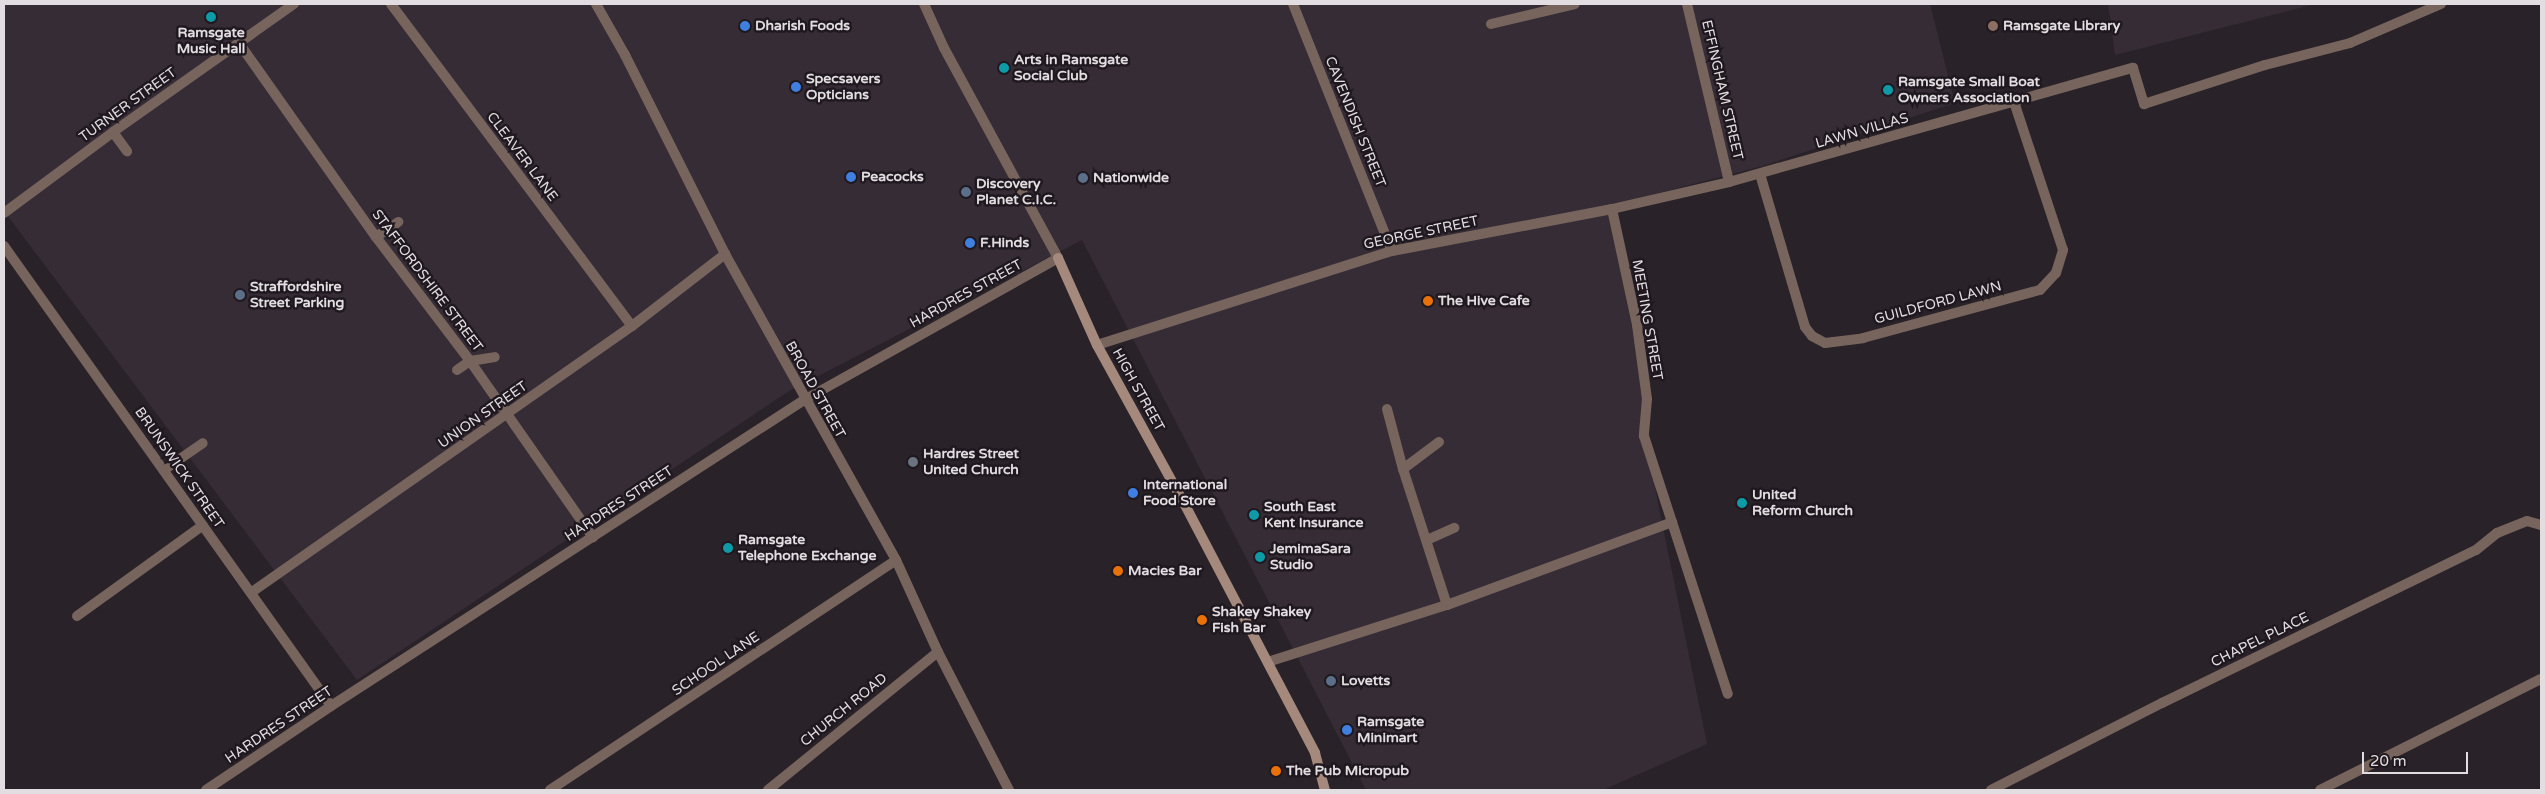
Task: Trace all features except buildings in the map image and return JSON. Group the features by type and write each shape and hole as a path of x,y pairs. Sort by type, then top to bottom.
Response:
{"street":[{"name":"TURNER STREET","path":"4,212 294,4"},
{"name":"CLEAVER LANE","path":"391,4 632,326"},
{"name":"BROAD STREET","path":"596,4 625,56 725,254 804,400 896,560 938,652 1010,790"},
{"name":"HIGH STREET","path":"924,4 944,48 1058,258 1097,345 1186,505 1315,753 1325,790"},
{"name":"CAVENDISH STREET","path":"1293,4 1392,251"},
{"path":"1491,24 1575,4"},
{"name":"EFFINGHAM STREET","path":"1687,4 1730,182"},
{"name":"LAWN VILLAS","path":"1730,182 2133,68 2144,104 2265,65 2350,43 2441,4"},
{"name":"STAFFORDSHIRE STREET","path":"239,43 376,237 470,361 506,416 593,537"},
{"name":"GUILDFORD LAWN","path":"1760,174 1804,327 1812,336 1826,343 1863,338 2040,290 2056,273 2063,250 2014,102"},
{"path":"113,132 126,151"},
{"name":"GEORGE STREET","path":"1097,345 1392,251 1612,209 1730,182"},
{"name":"MEETING STREET","path":"1612,209 1638,325 1647,399 1644,436 1728,694"},
{"path":"376,237 398,222"},
{"name":"BRUNSWICK STREET","path":"4,246 252,592 331,706"},
{"name":"UNION STREET","path":"252,592 632,326 725,254"},
{"name":"HARDRES STREET","path":"206,790 331,706 804,400 1058,258"},
{"path":"456,370 470,361 494,357"},
{"path":"1388,409 1403,470 1447,605"},
{"path":"1403,470 1439,442"},
{"path":"164,470 203,443"},
{"path":"1268,662 1447,605 1672,522"},
{"name":"CHAPEL PLACE","path":"1991,790 2162,703 2476,550 2497,533 2526,522 2541,525"},
{"path":"77,616 203,525"},
{"path":"1427,540 1454,528"},
{"name":"SCHOOL LANE","path":"550,790 896,560"},
{"name":"CHURCH ROAD","path":"768,790 938,652"},
{"path":"2320,790 2541,679"}],"shaded area":[{"path":"4,4 1930,4 1955,103 1759,167 1616,204 1656,493 1707,744 1603,790 1366,790 1082,240 789,391 357,680 4,211"},
{"path":"2108,4 2315,4 2115,55"}],"place":[{"name":"Ramsgate Music Hall","path":"211,17"},
{"name":"Dharish Foods","path":"745,26"},
{"name":"Ramsgate Library","path":"1993,26"},
{"name":"Arts in Ramsgate Social Club","path":"1004,68"},
{"name":"Specsavers Opticians","path":"796,87"},
{"name":"Ramsgate Small Boat Owners Association","path":"1888,90"},
{"name":"Peacocks","path":"851,177"},
{"name":"Nationwide","path":"1083,178"},
{"name":"Discovery Planet C.I.C.","path":"966,192"},
{"name":"F.Hinds","path":"970,243"},
{"name":"Straffordshire Street Parking","path":"240,295"},
{"name":"The Hive Cafe","path":"1428,301"},
{"name":"Hardres Street United Church","path":"913,462"},
{"name":"International Food Store","path":"1133,493"},
{"name":"United Reform Church","path":"1742,503"},
{"name":"South East Kent Insurance","path":"1254,515"},
{"name":"Ramsgate Telephone Exchange","path":"728,548"},
{"name":"JemimaSara Studio","path":"1260,557"},
{"name":"Macies Bar","path":"1118,571"},
{"name":"Shakey Shakey Fish Bar","path":"1202,620"},
{"name":"Lovetts","path":"1331,681"},
{"name":"Ramsgate Minimart","path":"1347,730"},
{"name":"The Pub Micropub","path":"1276,771"}]}
